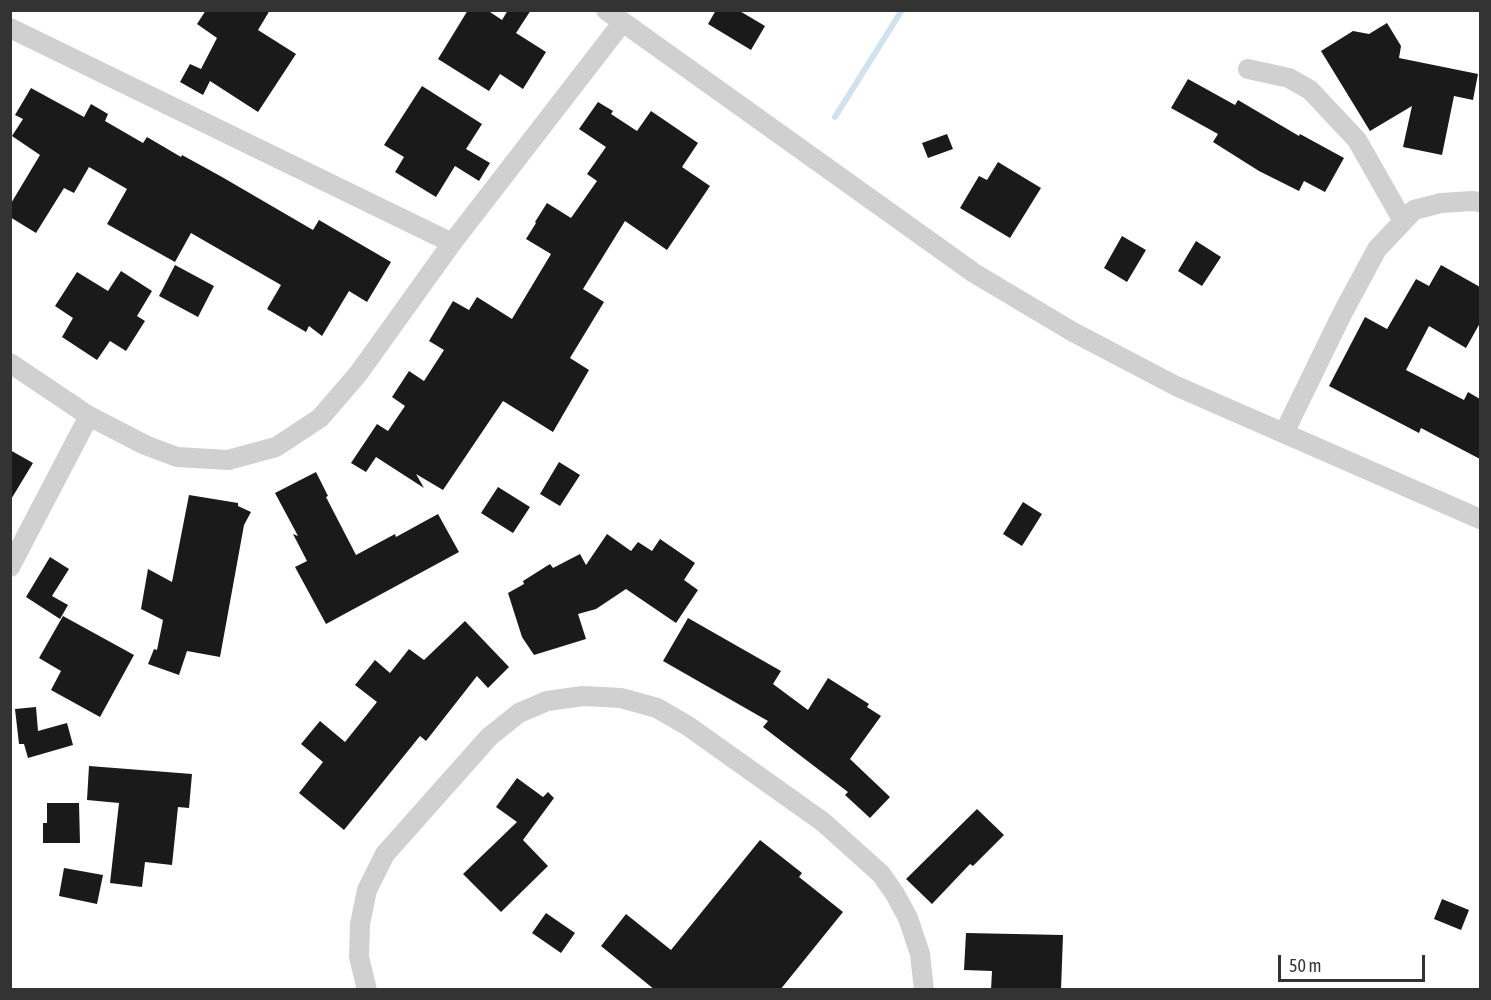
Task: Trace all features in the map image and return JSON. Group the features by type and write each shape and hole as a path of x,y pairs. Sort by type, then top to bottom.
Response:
{"street":[{"path":"606,10 974,273 1072,332 1166,381 1480,519"},
{"path":"10,363 89,416 145,446 177,457 228,460 276,447 321,418 358,374 452,243 622,23"},
{"path":"10,28 452,243"},
{"path":"1248,69 1289,78 1310,90 1357,140 1403,221"},
{"path":"1284,433 1342,314 1377,249 1414,210 1441,203 1480,202"},
{"path":"10,567 89,416"},
{"path":"367,990 359,957 360,924 367,890 385,854 489,737 519,713 547,701 583,696 621,698 657,708 726,752 823,822 881,874 895,894 908,918 920,954 924,990"}],"building":[{"path":"206,10 270,10 258,30 296,54 258,112 210,81 203,95 180,82 190,64 201,69 217,38 197,24"},
{"path":"468,10 487,10 502,20 508,10 531,10 516,33 546,52 523,89 500,74 489,91 438,59"},
{"path":"716,10 738,10 765,26 751,50 708,24"},
{"path":"1387,23 1401,46 1399,58 1478,74 1473,100 1454,96 1442,155 1403,147 1412,106 1370,131 1321,51 1353,31 1369,34"},
{"path":"1188,79 1235,105 1238,100 1299,136 1300,134 1344,158 1325,192 1304,181 1299,191 1259,171 1213,142 1218,134 1171,108"},
{"path":"422,86 482,124 466,149 490,163 479,181 455,166 436,197 395,172 404,157 384,145"},
{"path":"31,88 84,117 91,104 108,114 105,121 143,143 147,137 313,230 319,220 391,262 367,302 349,291 322,336 309,326 306,332 267,309 281,285 191,233 175,262 107,224 127,189 89,167 74,193 64,188 36,233 10,217 10,205 40,155 12,136 23,119 15,115"},
{"path":"598,102 613,111 611,114 637,131 651,111 698,143 682,167 710,186 667,250 625,221 583,289 604,302 570,358 589,370 553,432 503,401 443,490 416,474 424,488 376,457 366,472 351,463 377,424 388,431 405,406 392,397 409,371 424,381 444,350 429,341 453,301 469,310 477,297 512,319 551,254 526,239 535,222 547,203 571,218 597,181 587,174 606,147 579,129"},
{"path":"947,134 953,149 928,158 922,143"},
{"path":"998,162 1041,188 1010,238 960,208 979,176 987,180"},
{"path":"1122,236 1146,250 1127,282 1104,268"},
{"path":"1196,241 1221,257 1202,286 1178,271"},
{"path":"175,265 214,286 198,317 159,296"},
{"path":"1441,265 1480,287 1480,323 1466,348 1429,326 1406,370 1464,400 1468,392 1480,399 1480,459 1421,428 1419,433 1329,386 1365,317 1387,329 1416,279 1429,286"},
{"path":"121,271 152,291 137,316 145,321 126,351 110,341 97,360 62,337 73,318 55,306 77,272 108,291"},
{"path":"10,450 33,463 10,501"},
{"path":"559,462 580,475 560,506 540,494"},
{"path":"316,472 328,496 326,497 356,555 438,514 459,552 326,624 295,567 307,561 293,534 298,536 275,493"},
{"path":"498,487 530,507 513,533 481,513"},
{"path":"189,495 238,503 238,506 251,512 244,525 220,657 187,651 179,675 148,664 154,649 157,650 163,620 141,609 148,569 172,582"},
{"path":"1023,502 1042,514 1022,546 1003,534"},
{"path":"607,534 631,551 638,542 652,551 660,539 695,563 684,580 698,590 676,623 626,589 596,609 578,614 586,639 534,655 522,637 508,593 550,564 553,568 580,554 586,565"},
{"path":"50,557 69,569 52,596 68,605 60,619 26,597"},
{"path":"63,616 134,655 100,717 51,690 61,671 39,658"},
{"path":"688,618 781,671 773,684 808,710 828,678 869,704 867,707 881,716 850,759 890,797 870,818 845,795 848,792 763,727 768,721 663,661"},
{"path":"465,621 509,667 488,688 477,676 426,741 420,736 344,830 299,793 323,762 301,744 320,721 345,742 377,702 355,685 375,660 390,673 409,649 424,660"},
{"path":"36,707 38,731 67,723 73,745 28,758 24,744 19,744 15,709"},
{"path":"89,766 192,774 189,808 178,807 172,865 145,862 142,887 110,883 119,803 87,800"},
{"path":"517,778 543,797 548,792 554,798 523,840 548,866 501,912 463,874 517,822 496,807"},
{"path":"47,803 79,803 80,843 43,843 43,823 47,823"},
{"path":"977,809 1004,835 973,866 970,864 932,904 906,879"},
{"path":"760,840 802,873 799,877 843,912 780,990 655,990 601,946 626,914 671,950"},
{"path":"64,868 103,875 97,904 59,896"},
{"path":"1442,899 1469,910 1461,930 1434,919"},
{"path":"546,913 575,933 561,953 532,933"},
{"path":"966,933 1063,935 1061,990 991,990 992,971 964,970"}],"waterway":[{"path":"835,117 902,10"}]}
